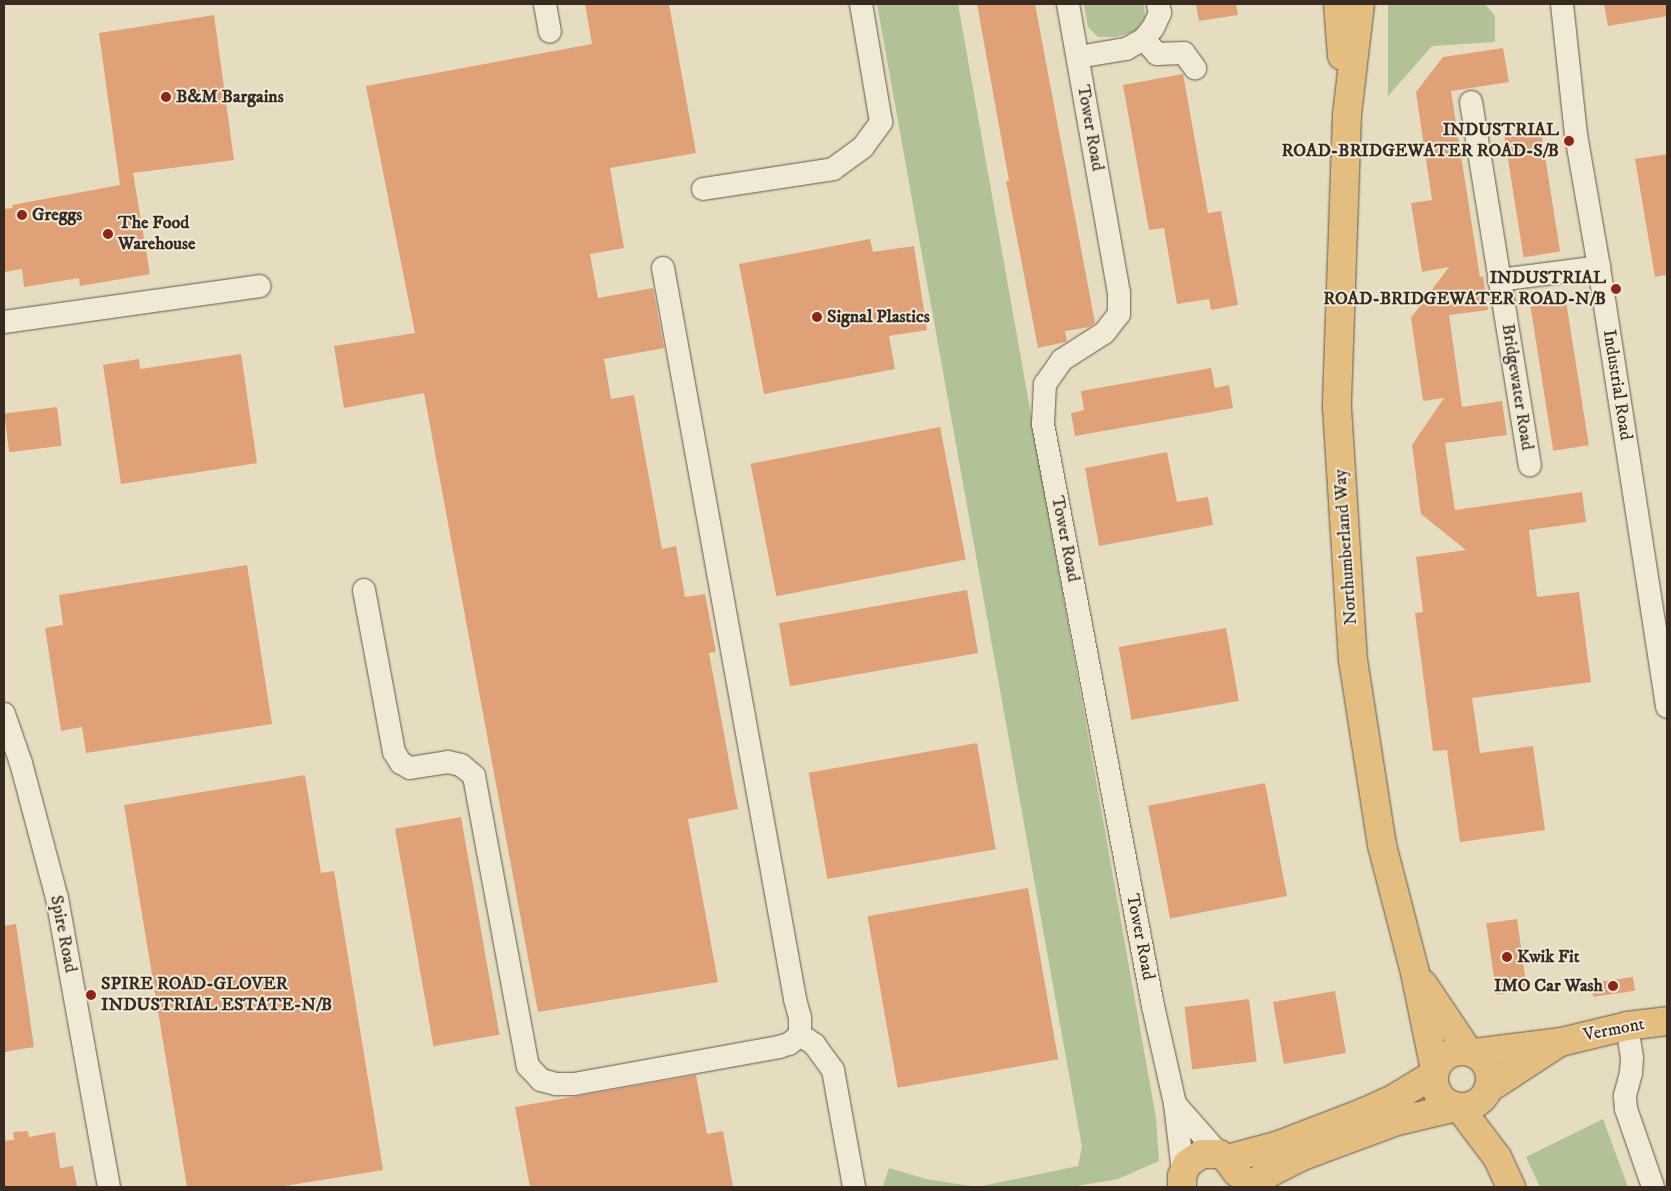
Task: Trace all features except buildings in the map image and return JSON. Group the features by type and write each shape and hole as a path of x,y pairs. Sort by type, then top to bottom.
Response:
{"main road":[{"name":"Northumberland Way","path":"1338,4 1347,115"},
{"name":"Northumberland Way","path":"1360,4 1347,115 1338,408 1353,660 1382,845 1415,972 1434,1072"},
{"name":"Northumberland Way","path":"1415,972 1471,1052"},
{"name":"Vermont","path":"1471,1052 1562,1042 1627,1026 1667,1020"},
{"name":"Vermont","path":"1487,1090 1562,1042"},
{"path":"1179,1182 1188,1164 1202,1154 1223,1157 1276,1146 1362,1113 1395,1098 1434,1072 1444,1056 1452,1052 1471,1052 1481,1058 1489,1072 1487,1090 1497,1157"},
{"path":"1434,1072 1436,1091 1448,1104 1458,1107 1497,1157 1511,1187"},
{"path":"1247,1187 1303,1156 1394,1122 1475,1104 1487,1090"},
{"path":"1223,1157 1237,1172 1238,1187"}],"street":[{"path":"545,4 550,32"},
{"path":"703,189 833,169 863,147 881,122 861,4"},
{"name":"Tower Road","path":"1068,4 1119,292 1119,314 1104,333 1062,360 1045,384 1043,424 1153,1006 1175,1104 1179,1182"},
{"path":"1078,57 1126,49 1144,39 1153,28 1160,13 1158,4"},
{"name":"Industrial Road","path":"1562,4 1576,135 1599,267 1667,707"},
{"path":"1144,39 1157,54 1184,53 1195,68"},
{"name":"Bridgewater Road","path":"1471,102 1530,464"},
{"path":"1499,280 1599,267"},
{"path":"663,268 795,999 800,1018 800,1035"},
{"path":"4,322 259,286"},
{"path":"364,590 394,752 401,763 410,768 448,762 461,765 474,776 528,1066 541,1080 556,1084 574,1084 779,1047 789,1044 800,1035"},
{"name":"Spire Road","path":"4,714 21,763 57,898 109,1187"},
{"path":"1627,1026 1632,1058 1631,1073 1625,1096 1626,1109 1653,1187"},
{"path":"800,1035 814,1044 833,1070 854,1187"},
{"name":"Tower Road","path":"1175,1104 1223,1157"}],"green space":[{"path":"877,4 958,4 1156,1118 1159,1161 1118,1179 1071,1187 977,1187 1078,1166 1082,1147"},
{"path":"1084,4 1144,4 1145,17 1136,31 1116,37 1098,37 1088,27"},
{"path":"1388,4 1485,4 1495,16 1495,42 1432,46 1388,96"},
{"path":"1603,1119 1628,1187 1540,1187 1526,1157"},
{"path":"889,1168 926,1179 977,1187 883,1186"}],"place":[{"name":"B&M Bargains","path":"166,97"},
{"name":"INDUSTRIAL ROAD-BRIDGEWATER ROAD-S/B","path":"1569,141"},
{"name":"Greggs","path":"22,215"},
{"name":"The Food Warehouse","path":"108,234"},
{"name":"INDUSTRIAL ROAD-BRIDGEWATER ROAD-N/B","path":"1616,289"},
{"name":"Signal Plastics","path":"817,317"},
{"name":"Kwik Fit","path":"1507,957"},
{"name":"IMO Car Wash","path":"1613,986"},
{"name":"SPIRE ROAD-GLOVER INDUSTRIAL ESTATE-N/B","path":"91,995"}]}
